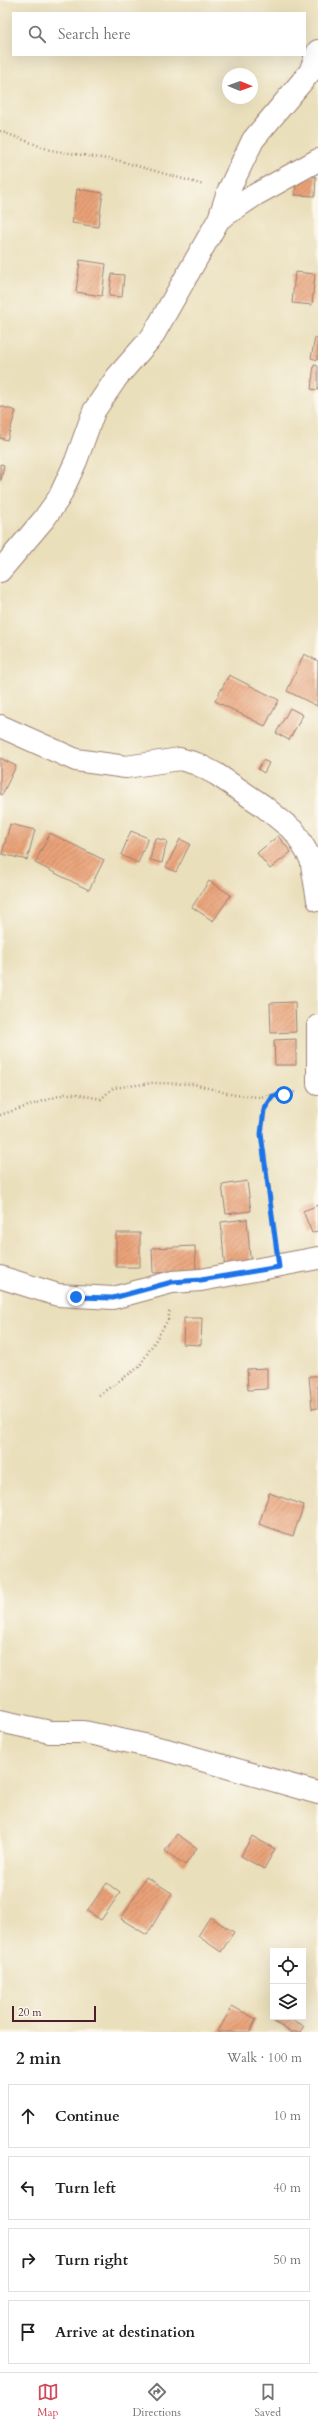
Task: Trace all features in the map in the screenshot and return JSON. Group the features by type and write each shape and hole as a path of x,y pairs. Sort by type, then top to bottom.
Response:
{"street":[{"path":"0,571 44,519 59,498 76,461 94,411 117,377 152,337 219,219 228,192 253,140 310,72 318,51"},
{"path":"219,219 255,195 318,160"},
{"path":"0,726 76,760 126,767 180,759 197,764 216,774 262,805 295,832 311,859 318,900"},
{"path":"318,1026 318,1083"},
{"path":"0,1277 58,1295 113,1298 172,1282 201,1280 279,1267 318,1258"},
{"path":"0,1721 50,1732 84,1732 167,1750 318,1793"}],"path":[{"path":"0,131 50,150 120,161 228,192"},
{"path":"0,1115 65,1094 76,1094 101,1099 112,1088 152,1084 194,1084 234,1095 273,1096 305,1089 318,1083"},
{"path":"273,1096 264,1110 261,1134 279,1267"},
{"path":"99,1394 139,1367 157,1340 168,1320 172,1282"}],"building":[{"path":"297,175 316,177 315,196 295,195"},
{"path":"77,189 103,193 98,227 72,223"},
{"path":"80,260 106,264 102,296 76,292"},
{"path":"295,272 315,274 312,305 292,303"},
{"path":"112,274 124,275 122,297 109,296"},
{"path":"315,338 318,339 318,360 311,358"},
{"path":"314,365 318,366 318,390 311,389"},
{"path":"0,406 16,411 7,440 0,438"},
{"path":"0,464 4,465 1,480 0,480"},
{"path":"304,654 318,661 317,706 287,691"},
{"path":"229,675 279,700 265,726 215,701"},
{"path":"290,708 303,715 289,740 276,733"},
{"path":"0,758 16,766 2,795 0,794"},
{"path":"263,760 269,763 264,773 258,769"},
{"path":"10,824 35,830 27,860 2,854"},
{"path":"131,831 148,838 138,863 121,855"},
{"path":"50,833 104,860 89,890 35,863"},
{"path":"278,836 291,852 270,869 257,853"},
{"path":"155,838 167,841 162,863 150,860"},
{"path":"180,839 190,844 176,872 166,867"},
{"path":"209,881 231,895 213,921 192,907"},
{"path":"295,1002 296,1032 271,1033 270,1003"},
{"path":"296,1039 296,1065 275,1065 274,1040"},
{"path":"247,1181 251,1211 226,1214 222,1185"},
{"path":"318,1205 318,1231 312,1233 303,1211"},
{"path":"247,1219 251,1269 225,1272 221,1222"},
{"path":"116,1233 140,1233 140,1267 116,1267"},
{"path":"195,1246 196,1271 153,1273 152,1248"},
{"path":"184,1318 202,1318 201,1345 183,1344"},
{"path":"267,1368 267,1389 248,1390 247,1369"},
{"path":"309,1376 318,1376 318,1408 312,1409"},
{"path":"269,1493 304,1505 293,1536 259,1524"},
{"path":"177,1834 197,1848 185,1865 165,1851"},
{"path":"252,1836 275,1849 264,1869 241,1856"},
{"path":"146,1877 172,1893 147,1935 121,1919"},
{"path":"107,1883 120,1893 101,1920 87,1911"},
{"path":"210,1917 234,1932 221,1952 198,1936"},
{"path":"232,2006 256,2019 250,2032 218,2032"},
{"path":"275,2020 293,2020 304,2026 300,2032 291,2032 274,2022"}],"route":[{"path":"76,1297 113,1298 172,1282 201,1280 279,1267 261,1134 264,1110 273,1096 284,1095"}]}
